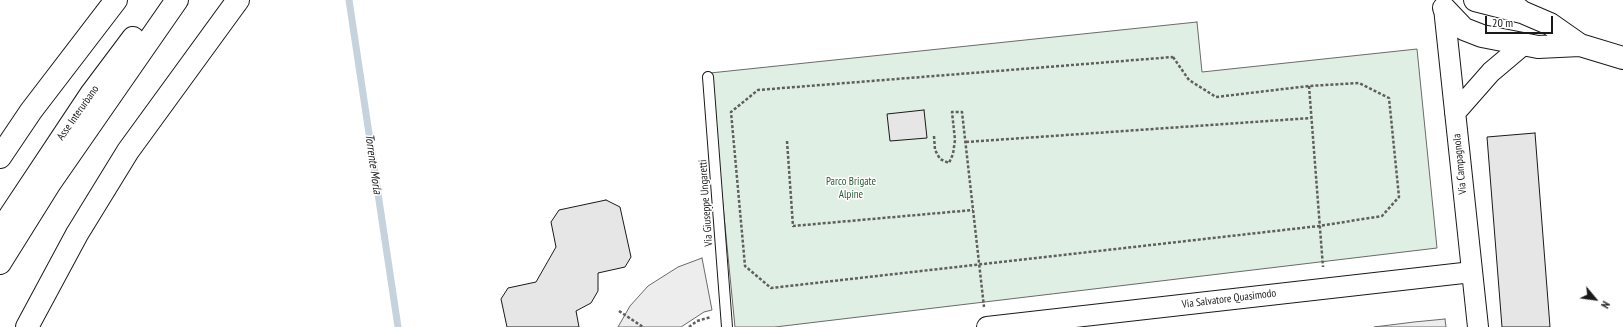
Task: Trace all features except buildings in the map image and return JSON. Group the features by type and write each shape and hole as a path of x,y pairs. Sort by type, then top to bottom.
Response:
{"main road":[{"path":"0,157 31,111 116,0"},
{"name":"Asse Interurbano","path":"0,231 91,94 162,0"},
{"path":"0,263 50,183 177,0"},
{"path":"27,327 77,234 128,151 238,0"},
{"path":"1475,0 1514,6 1550,24 1580,45 1623,58"},
{"path":"1448,3 1454,20 1471,33 1523,45 1552,48 1580,45"}],"street":[{"name":"Via Campagnola","path":"1448,3 1455,113 1478,327"},
{"path":"1455,113 1491,72 1523,45"},
{"name":"Via Salvatore Quasimodo","path":"986,319 1324,289 1472,272"}],"lane":[{"name":"Via Giuseppe Ungaretti","path":"708,77 728,327"}],"path":[{"path":"1173,57 1189,80 1216,97 1309,86 1359,84 1389,98 1399,197 1382,216 1319,226 771,288 744,266 731,112 758,90 1173,57"},
{"path":"1309,86 1324,289"},
{"path":"934,136 936,150 940,159 949,163 953,154 955,140 952,112 962,112 986,319"},
{"path":"966,142 1311,118"},
{"path":"787,141 793,226 973,210"},
{"path":"620,311 643,327"},
{"path":"689,327 697,321 727,312"}],"green space":[{"name":"Parco Brigate Alpine","path":"1197,22 1202,72 1417,49 1437,248 775,327 735,327 710,73"}],"shaded area":[{"path":"702,258 712,310 704,312 681,327 618,327 630,306 648,286 678,267"},
{"path":"1445,319 1446,327 1374,327 1414,322"}],"waterway":[{"name":"Torrente Morla","path":"349,0 398,327"}]}
